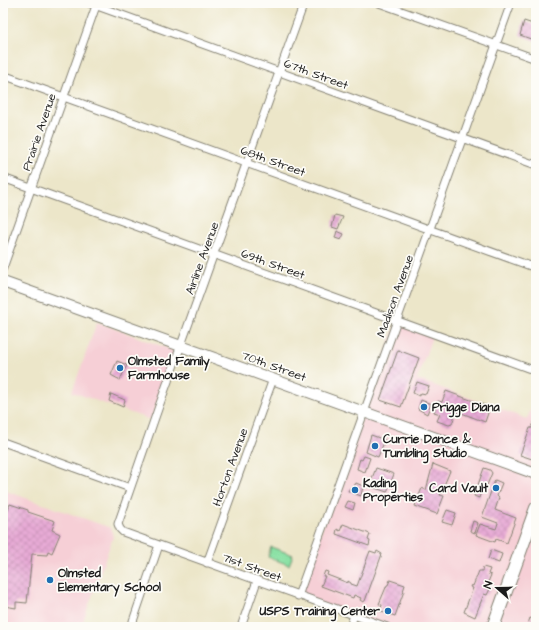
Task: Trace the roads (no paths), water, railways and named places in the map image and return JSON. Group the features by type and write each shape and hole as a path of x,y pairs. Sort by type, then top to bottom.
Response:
{"main road":[{"name":"70th Street","path":"3,282 536,474"},
{"path":"493,627 536,508"}],"street":[{"name":"67th Street","path":"89,3 97,4 536,165"},
{"name":"Airline Avenue","path":"119,519 304,3"},
{"path":"380,3 536,59"},
{"name":"Madison Avenue","path":"298,596 511,3"},
{"name":"Prairie Avenue","path":"3,268 97,4"},
{"name":"68th Street","path":"3,75 536,268"},
{"name":"69th Street","path":"3,178 536,371"},
{"name":"Horton Avenue","path":"207,563 273,379"},
{"path":"3,442 130,488"},
{"name":"71st Street","path":"119,519 118,524 123,532 387,627"},
{"path":"131,627 159,545"},
{"path":"241,627 257,581"},
{"path":"350,627 354,615"}],"place":[{"name":"Olmsted Family Farmhouse","path":"120,368"},
{"name":"Prigge Diana","path":"424,407"},
{"name":"Currie Dance & Tumbling Studio","path":"375,446"},
{"name":"Card Vault","path":"496,488"},
{"name":"Kading Properties","path":"355,490"},
{"name":"Olmsted Elementary School","path":"50,580"},
{"name":"USPS Training Center","path":"388,611"}]}
